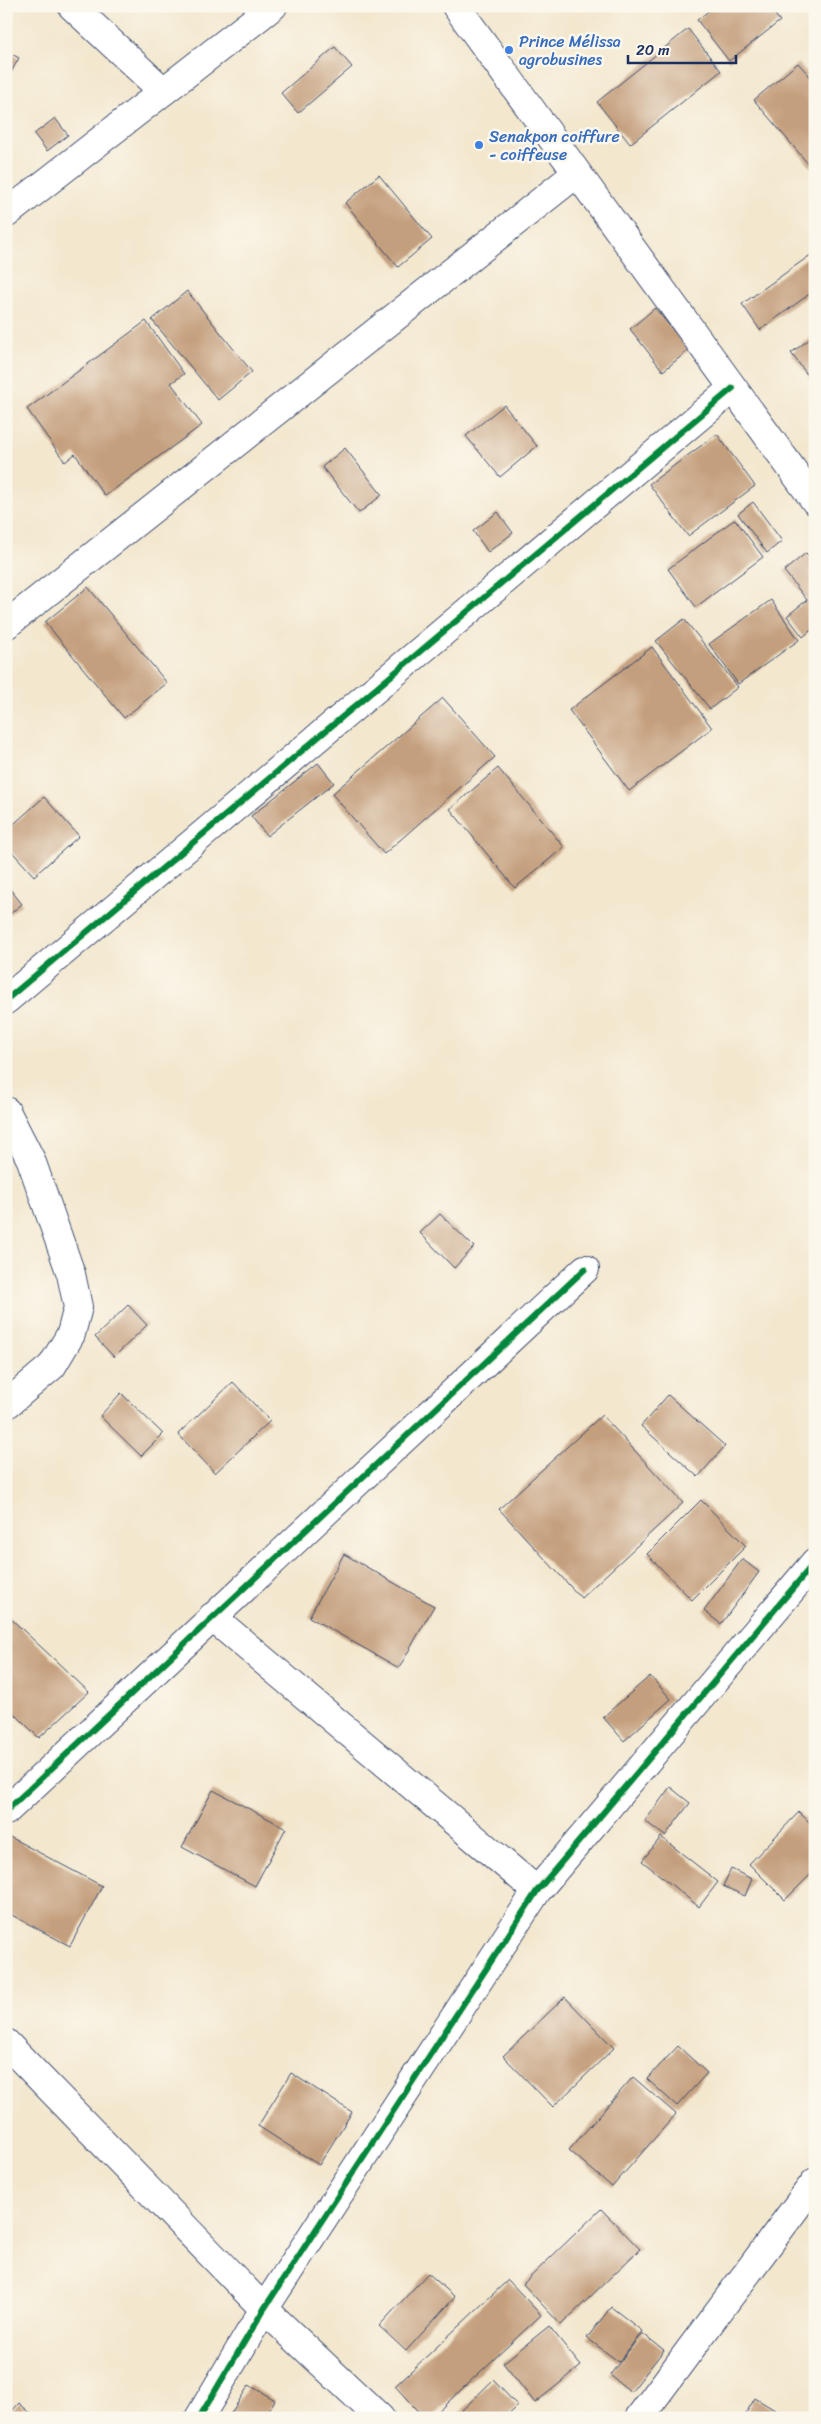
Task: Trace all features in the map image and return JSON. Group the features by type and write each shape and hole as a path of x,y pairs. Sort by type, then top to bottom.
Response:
{"street":[{"path":"72,6 163,91"},
{"path":"6,214 272,6"},
{"path":"456,6 815,501"},
{"path":"6,625 577,173"},
{"path":"6,1000 733,388"},
{"path":"6,1111 31,1160 71,1274 78,1307 71,1334 52,1366 6,1405"},
{"path":"6,1811 585,1269"},
{"path":"199,2418 264,2310 537,1891 815,1562"},
{"path":"212,1617 537,1891"},
{"path":"6,2043 264,2310 380,2418"},
{"path":"639,2418 815,2182"}],"building":[{"path":"715,6 768,6 780,21 729,61 697,20"},
{"path":"688,29 721,71 630,144 597,102"},
{"path":"335,47 352,67 298,113 281,93"},
{"path":"6,51 19,58 6,81"},
{"path":"798,63 815,82 815,172 754,100"},
{"path":"55,118 68,135 47,151 34,134"},
{"path":"379,175 432,239 398,267 345,203"},
{"path":"812,254 815,258 815,290 760,330 742,304"},
{"path":"187,291 252,372 218,400 152,320"},
{"path":"655,308 689,350 663,371 630,329"},
{"path":"146,321 184,374 171,383 202,425 105,496 75,454 65,462 27,409"},
{"path":"815,335 815,385 791,353"},
{"path":"504,405 537,446 500,477 466,436"},
{"path":"717,434 755,486 688,536 649,484"},
{"path":"345,448 382,495 359,513 322,467"},
{"path":"753,502 782,541 767,553 738,514"},
{"path":"498,512 513,533 488,552 473,531"},
{"path":"735,519 763,557 696,607 668,569"},
{"path":"806,553 815,563 815,627 803,637 787,616 807,600 784,571"},
{"path":"88,587 167,683 124,718 45,622"},
{"path":"771,600 799,640 738,684 709,644"},
{"path":"684,619 738,687 710,709 656,641"},
{"path":"652,647 712,728 629,791 569,710"},
{"path":"443,698 495,757 384,854 332,794"},
{"path":"318,763 334,783 267,836 251,816"},
{"path":"498,768 564,847 515,888 450,809"},
{"path":"44,797 79,836 34,876 6,845 6,831"},
{"path":"6,884 22,904 6,917"},
{"path":"440,1214 474,1247 454,1268 420,1233"},
{"path":"128,1305 147,1325 114,1357 95,1337"},
{"path":"233,1382 270,1421 215,1473 178,1434"},
{"path":"121,1393 163,1434 141,1456 100,1416"},
{"path":"668,1395 725,1446 698,1477 641,1426"},
{"path":"602,1415 683,1503 581,1598 499,1509"},
{"path":"701,1500 746,1546 692,1600 647,1554"},
{"path":"344,1554 434,1606 399,1668 309,1617"},
{"path":"742,1559 759,1572 721,1624 704,1611"},
{"path":"6,1614 89,1692 39,1738 6,1705"},
{"path":"650,1676 671,1699 624,1741 603,1717"},
{"path":"670,1787 690,1803 665,1836 645,1821"},
{"path":"213,1790 286,1828 255,1886 182,1847"},
{"path":"799,1812 815,1828 815,1870 785,1900 749,1864"},
{"path":"6,1835 102,1886 70,1946 6,1912"},
{"path":"661,1837 718,1882 699,1907 642,1861"},
{"path":"731,1869 752,1879 745,1896 723,1886"},
{"path":"565,1997 614,2048 553,2107 503,2056"},
{"path":"678,2046 707,2073 677,2106 647,2079"},
{"path":"291,2073 352,2112 319,2165 258,2126"},
{"path":"633,2077 676,2114 612,2187 569,2150"},
{"path":"601,2209 640,2249 561,2325 523,2284"},
{"path":"428,2273 455,2297 406,2351 379,2326"},
{"path":"508,2280 541,2315 431,2418 424,2418 395,2386"},
{"path":"611,2307 642,2331 619,2362 587,2338"},
{"path":"549,2326 581,2366 535,2403 503,2363"},
{"path":"642,2333 664,2350 631,2392 610,2375"},
{"path":"493,2380 518,2406 505,2418 454,2418"},
{"path":"249,2385 275,2400 264,2418 228,2418"},
{"path":"755,2398 788,2418 743,2418"},
{"path":"19,2403 36,2418 6,2418"}],"cycle path":[{"path":"6,1000 733,388"},
{"path":"6,1811 585,1269"},
{"path":"199,2418 264,2309 537,1891 815,1562"}],"place":[{"name":"Prince Mélissa agrobusines","path":"509,50"},
{"name":"Senakpon coiffure - coiffeuse","path":"479,145"}]}
